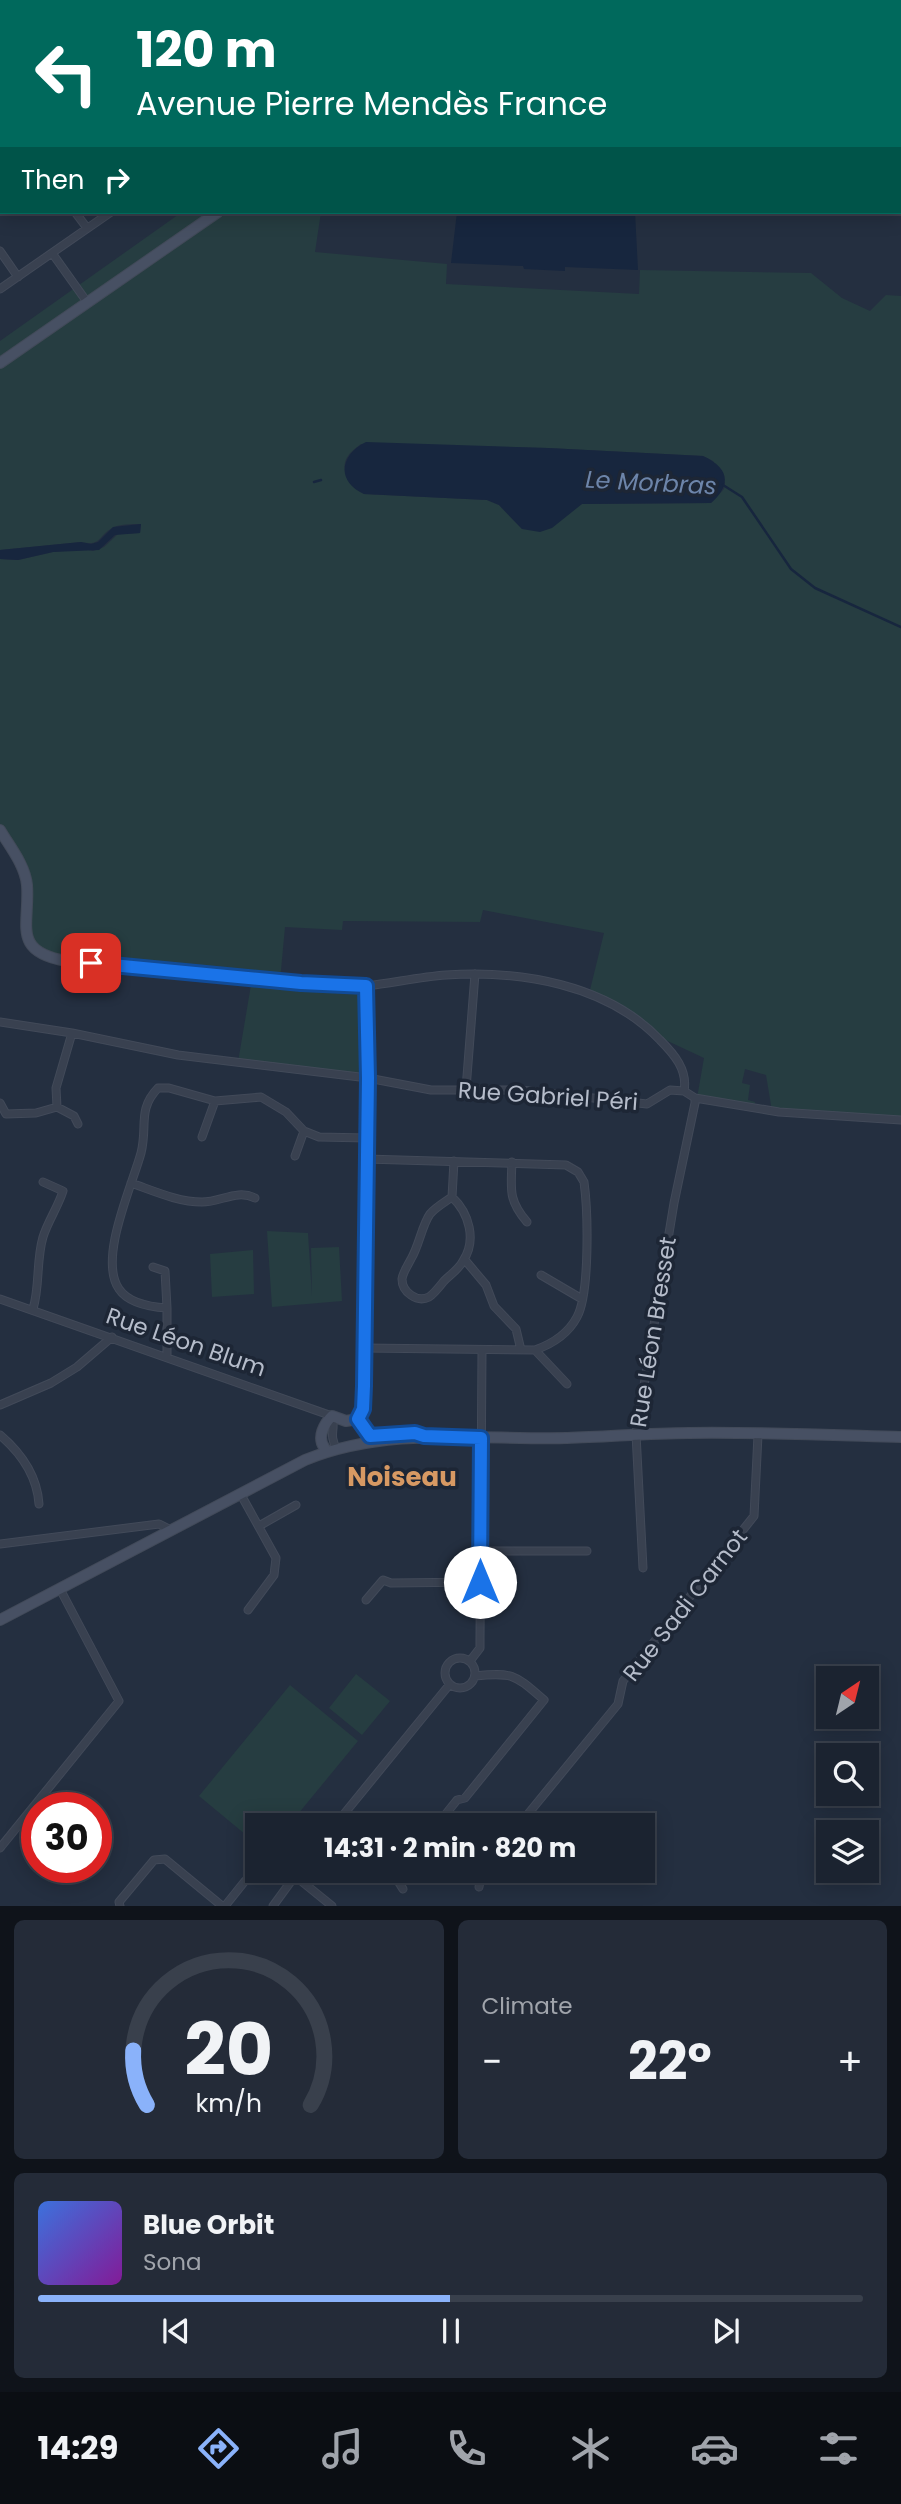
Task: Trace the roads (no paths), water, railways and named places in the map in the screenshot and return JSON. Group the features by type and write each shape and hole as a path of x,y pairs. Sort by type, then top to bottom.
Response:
{"street":[{"path":"76,214 87,228"},
{"path":"0,289 108,214"},
{"path":"0,363 215,214"},
{"path":"0,251 18,276"},
{"path":"52,253 87,302"},
{"path":"0,831 5,845 22,866 27,885 25,927 28,937 40,954 46,957 252,979 366,986 443,975 475,974 541,979 589,994 638,1021 677,1059 685,1077 684,1091 695,1098 779,1112 901,1121"},
{"path":"466,1089 475,974"},
{"path":"366,986 368,1078 363,1409 358,1419 370,1436"},
{"name":"Rue Gabriel Péri","path":"0,1022 72,1033 177,1055 368,1078 431,1090 521,1090 648,1104 670,1090 684,1091"},
{"path":"57,1107 56,1088 72,1033"},
{"path":"167,1308 147,1306 124,1295 114,1278 114,1233 141,1152 145,1132 145,1106 148,1098 158,1088 169,1088 215,1101 261,1097 286,1112 304,1131 319,1137 367,1138"},
{"name":"Rue Léon Bresset","path":"643,1568 636,1434 674,1203 695,1098"},
{"path":"202,1137 215,1101"},
{"path":"0,1103 6,1114 36,1113 57,1107 74,1116 78,1124"},
{"path":"295,1156 304,1131"},
{"path":"364,1348 535,1350 547,1346 570,1328 579,1315 585,1282 584,1182 578,1172 566,1165 366,1159"},
{"path":"452,1197 431,1213 420,1244 404,1272 402,1280 410,1295 418,1298 429,1297 465,1260 470,1231 468,1218 452,1197 454,1161"},
{"path":"512,1162 510,1196 527,1222"},
{"path":"33,1309 37,1297 37,1271 43,1236 63,1191 43,1182"},
{"path":"131,1183 180,1200 203,1202 246,1193 256,1198"},
{"path":"465,1260 486,1285 494,1306 516,1329 521,1350"},
{"path":"153,1267 165,1271 167,1357"},
{"path":"541,1275 582,1299"},
{"name":"Rue Léon Blum","path":"0,1299 346,1421 358,1419"},
{"path":"0,1405 51,1383 77,1367 112,1337"},
{"path":"470,1661 480,1648 482,1350"},
{"path":"535,1350 567,1384"},
{"path":"332,1416 323,1430 321,1443 331,1449 424,1436 481,1438 636,1434 901,1437"},
{"path":"0,1620 305,1460 370,1436 415,1433 424,1436"},
{"path":"0,1435 22,1456 38,1492 38,1504"},
{"name":"Rue Sadi Carnot","path":"529,1813 618,1704 623,1681 754,1516 758,1435"},
{"path":"240,1493 276,1558 274,1575 248,1610"},
{"path":"259,1526 296,1505"},
{"path":"0,1544 159,1524 172,1530"},
{"path":"480,1551 587,1551"},
{"path":"366,1600 383,1580 391,1583 480,1582"},
{"path":"0,1848 119,1701 60,1589"},
{"path":"455,1659 470,1661 475,1668 475,1676 470,1685 455,1687 445,1675 447,1665 455,1659"},
{"path":"447,1813 457,1800 465,1798 544,1700 511,1675 475,1676"},
{"path":"345,1813 450,1684"},
{"path":"120,1906 119,1902 153,1860 165,1859 223,1906 245,1881"},
{"path":"273,1906 292,1880 300,1880 332,1906"},
{"path":"399,1883 403,1889"},
{"path":"479,1887 480,1883"}],"water":[{"path":"457,214 635,214 638,270 565,267 565,271 451,263"},
{"path":"366,442 703,456 718,466 725,477 725,483 711,503 582,504 552,528 540,532 522,529 499,505 487,500 364,494 349,482 345,468 351,453"},
{"path":"141,524 140,533 115,535 99,550 53,552 18,560 0,559 0,550 81,542 91,544 98,542 113,527"}],"waterway":[{"name":"Le Morbras","path":"314,482 321,480"},
{"name":"Le Morbras","path":"723,485 742,497 791,569 815,588 901,627"}],"district":[{"name":"Noiseau","path":"402,1477"}]}
